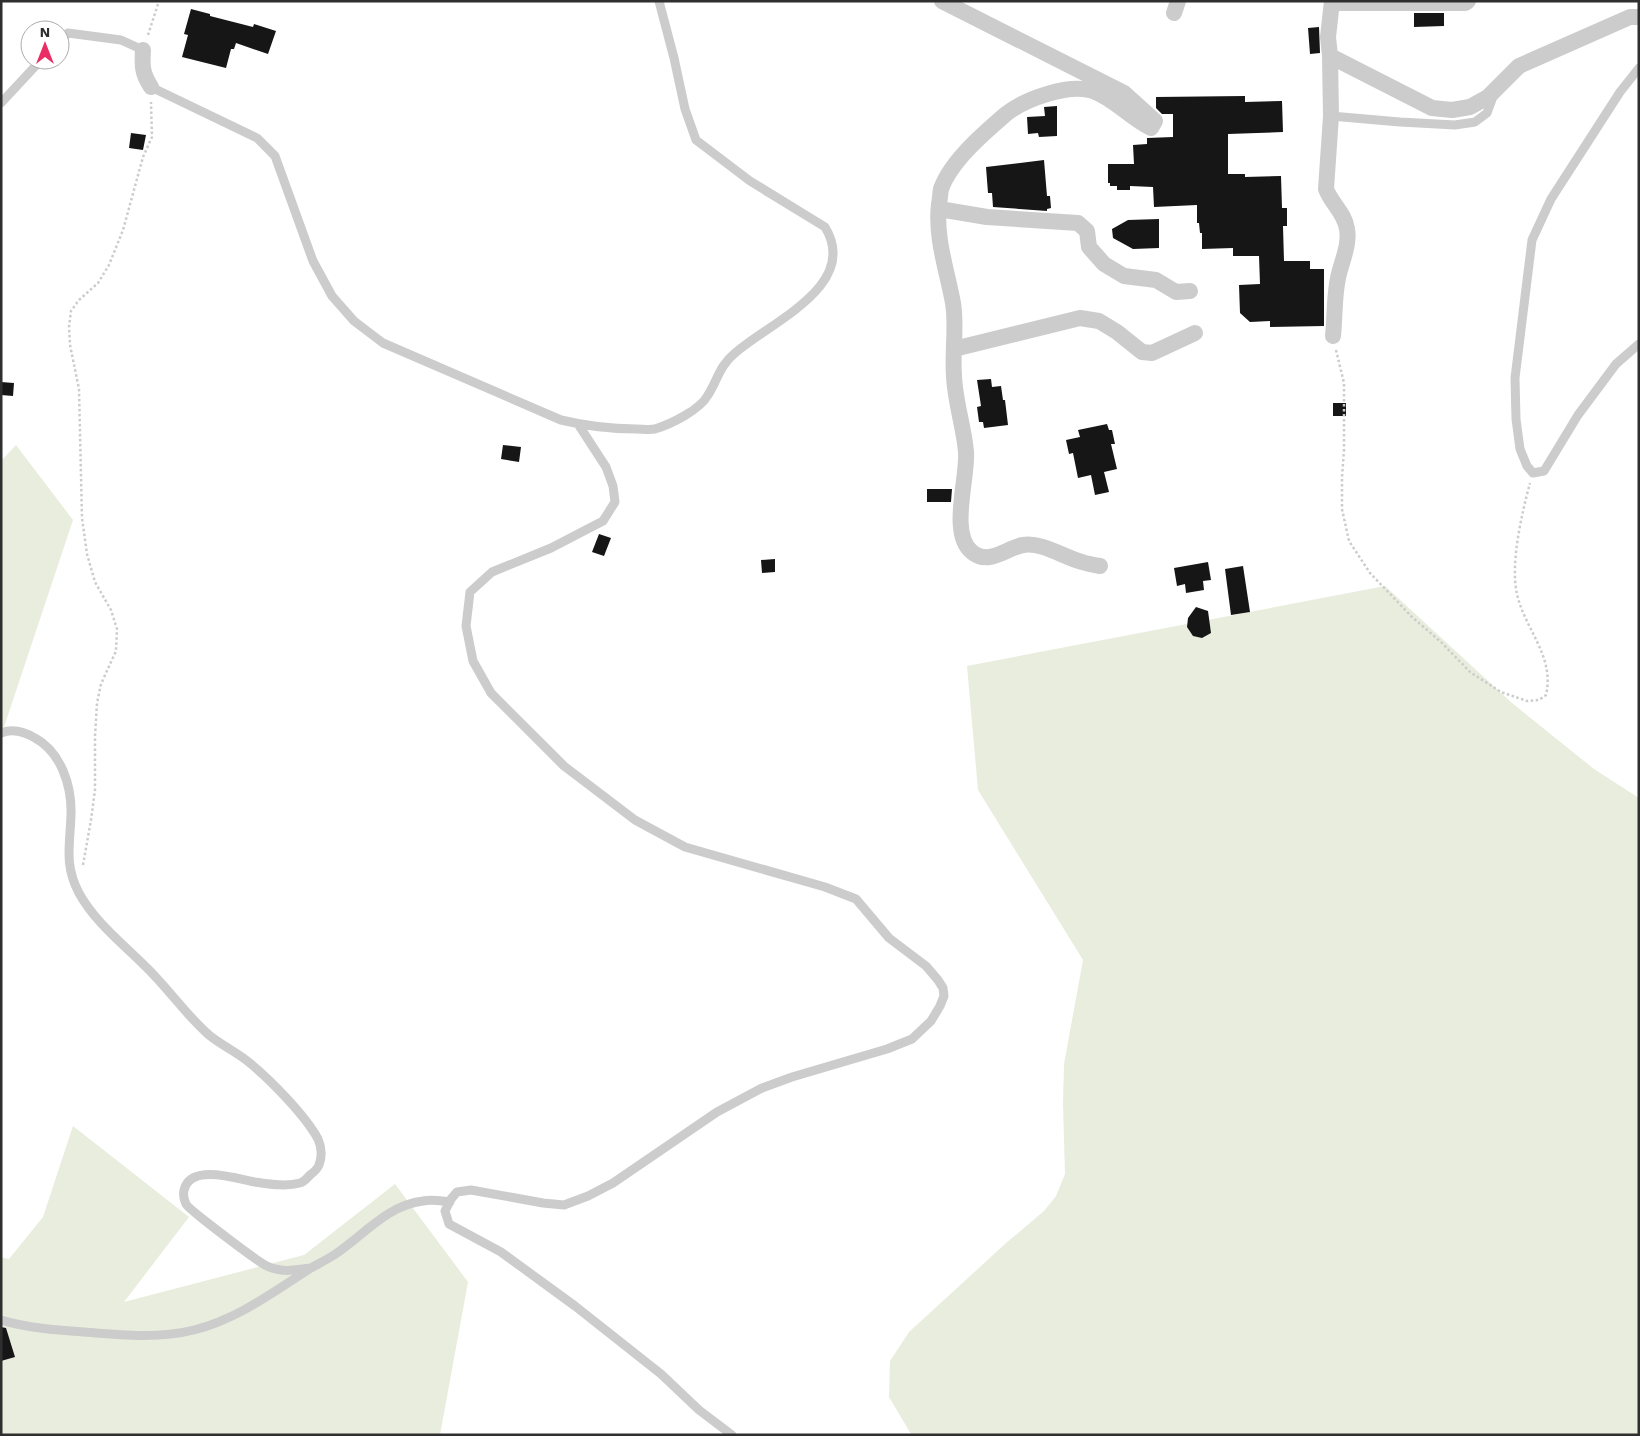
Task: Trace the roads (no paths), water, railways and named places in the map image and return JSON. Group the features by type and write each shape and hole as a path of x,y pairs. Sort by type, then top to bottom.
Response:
{"street":[{"path":"942,1 1124,93 1155,121 1151,128 1140,123 1108,98 1091,90 1075,88 1057,91 1016,106 980,136 954,167 941,189 939,209 941,251 953,305 954,376 966,453 966,474 960,527 964,540 971,552 982,557 997,556 1023,545 1041,546 1082,562 1100,566"},
{"path":"1333,336 1338,280 1346,248 1347,230 1341,213 1330,199 1326,189 1331,116 1328,38 1332,2 1465,3 1468,1"},
{"path":"1330,56 1432,108 1452,110 1470,107 1488,97 1518,66 1630,17 1639,17"},
{"path":"143,50 142,64 144,75 151,87"},
{"path":"939,209 987,217 1078,222 1087,230 1089,247 1104,264 1124,276 1156,280 1176,292 1190,291"},
{"path":"954,349 1080,318 1099,321 1117,332 1142,352 1152,353 1195,333"}],"lane":[{"path":"151,87 257,138 275,156 313,261 332,296 354,321 383,343 561,420 610,429 654,429 692,413 708,397 720,370 733,354 810,299 822,284 833,262 832,239 824,228 750,181 696,140 685,109 659,1"},
{"path":"70,32 121,40 143,50"},
{"path":"1639,68 1620,92 1551,200 1532,240 1515,378 1516,419 1520,449 1527,466 1533,472 1544,471 1583,408 1616,364 1639,344"},
{"path":"1,103 32,70"},
{"path":"1331,116 1455,125 1475,122 1487,112 1495,90"},
{"path":"578,424 606,467 613,486 615,502 603,521 550,548 492,572 470,592 466,626 473,661 491,693 564,766 635,820 685,847 856,898 889,938 926,966 943,988 944,996 940,1006 930,1022 912,1039 887,1049 792,1077 762,1088 716,1112 613,1183 588,1196 564,1205 471,1190 457,1192 445,1211 449,1224 501,1252 575,1306 661,1374 699,1410 732,1435"},
{"path":"1,733 7,731 24,732 44,743 61,763 68,786 72,813 68,856 72,879 80,896 110,934 146,967 178,1005 210,1036 247,1060 268,1080 300,1114 319,1141 322,1155 318,1168 302,1182 285,1185 216,1175 198,1176 187,1181 183,1192 186,1205 248,1255 268,1267 285,1271 311,1268"},
{"path":"1,1320 12,1324 56,1330 101,1333 155,1335 193,1330 225,1319 264,1300 311,1268 331,1257 354,1241 376,1221 400,1207 423,1201 450,1202"}]}
